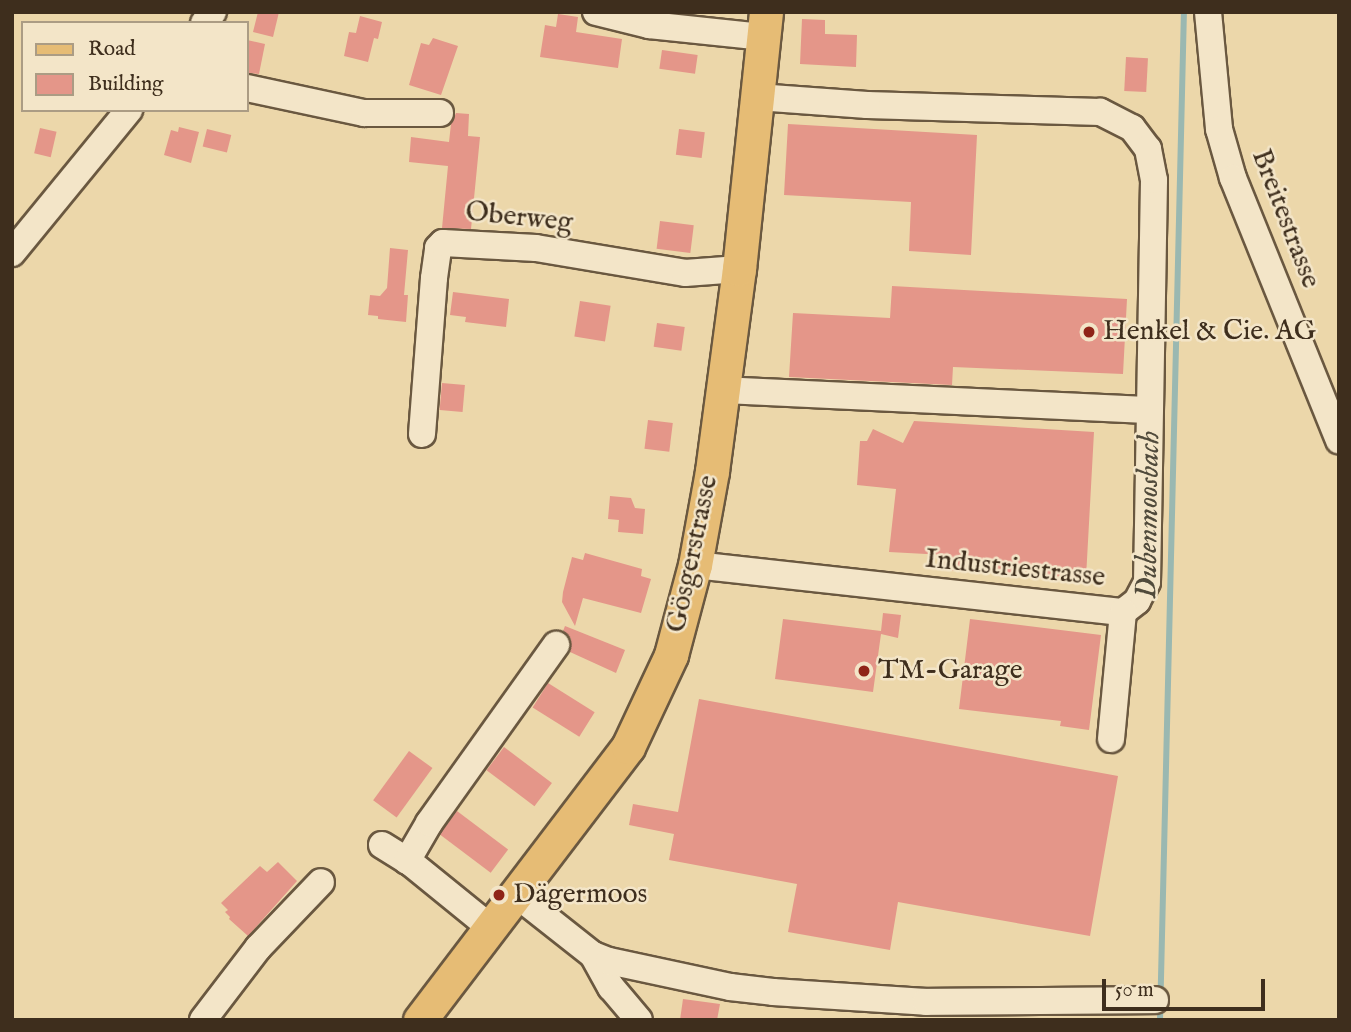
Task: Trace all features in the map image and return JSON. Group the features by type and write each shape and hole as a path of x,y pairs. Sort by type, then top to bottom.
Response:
{"main road":[{"name":"Gösgerstrasse","path":"420,1020 492,929 628,747 671,655 695,565 722,390 765,25"}],"street":[{"path":"596,12 649,25 765,25"},
{"name":"Breitestrasse","path":"1208,12 1219,130 1230,166 1339,440"},
{"path":"248,88 364,113 440,113"},
{"name":"Industriestrasse","path":"695,565 1123,612 1137,601 1147,582 1154,180 1148,149 1132,128 1100,112 867,104 757,97"},
{"path":"12,253 127,112"},
{"name":"Oberweg","path":"422,434 438,248 443,243 536,248 685,273 738,269"},
{"path":"722,390 1150,410"},
{"path":"1111,739 1123,612"},
{"path":"407,861 429,823 556,645"},
{"path":"382,845 407,861 492,929"},
{"path":"202,1020 258,948 321,882"},
{"path":"517,895 593,954 609,961 730,987 926,1002 1155,1000"},
{"path":"593,954 611,987 639,1020"}],"building":[{"path":"258,12 279,12 273,37 253,32"},
{"path":"558,14 578,17 576,32 622,39 618,68 540,57 545,25 556,27"},
{"path":"360,16 382,22 378,39 374,38 368,62 344,56 349,32 356,33"},
{"path":"802,19 825,20 825,34 857,35 856,67 800,64"},
{"path":"433,38 458,46 441,95 409,85 421,43 429,45"},
{"path":"248,40 265,44 259,74 248,73"},
{"path":"662,50 698,55 695,74 659,69"},
{"path":"1126,57 1148,58 1146,92 1124,91"},
{"path":"456,113 469,114 468,136 480,137 471,229 442,228 448,166 409,162 411,137 449,142 451,124"},
{"path":"788,124 977,135 971,255 909,251 911,202 784,195"},
{"path":"179,127 199,132 191,163 164,155 171,130 178,132"},
{"path":"40,128 57,132 51,157 34,153"},
{"path":"207,129 231,135 227,153 203,146"},
{"path":"679,129 705,132 702,158 676,155"},
{"path":"660,221 694,225 690,253 657,249"},
{"path":"390,248 408,250 404,295 408,295 406,322 378,319 378,316 368,315 370,295 380,296 387,288"},
{"path":"892,286 1127,299 1123,374 953,367 952,385 789,377 793,313 890,318"},
{"path":"453,292 509,299 506,327 465,322 466,317 450,315"},
{"path":"580,301 611,306 605,341 574,337"},
{"path":"657,323 685,327 681,351 654,347"},
{"path":"442,383 465,385 463,412 440,410"},
{"path":"648,420 673,423 669,452 644,449"},
{"path":"914,421 1094,432 1086,578 944,570 945,555 889,552 896,489 857,485 860,441 867,441 873,429 903,443"},
{"path":"610,496 631,498 635,508 645,509 643,534 618,532 619,520 608,519"},
{"path":"585,553 642,569 641,576 651,579 641,613 583,598 575,626 562,602 563,592 572,557 583,560"},
{"path":"883,613 901,615 898,638 881,634 873,692 775,679 783,619 881,631"},
{"path":"970,619 1101,635 1089,730 1060,726 1061,721 959,709"},
{"path":"565,626 625,650 616,673 570,652 571,639 563,631"},
{"path":"548,683 595,712 579,737 533,708"},
{"path":"699,699 1118,776 1090,936 898,902 890,950 788,932 797,884 669,860 674,834 629,825 633,804 678,812"},
{"path":"504,747 552,783 534,806 487,770"},
{"path":"409,751 432,768 397,817 373,800"},
{"path":"457,811 508,850 491,873 440,834"},
{"path":"278,862 297,881 248,936 229,919 225,912 228,910 221,903 260,866 267,872"},
{"path":"683,999 720,1004 717,1020 680,1020"}],"waterway":[{"name":"Dubenmoosbach","path":"1160,1020 1184,12"}],"place":[{"name":"Henkel & Cie. AG","path":"1089,332"},
{"name":"TM-Garage","path":"864,671"},
{"name":"Dägermoos","path":"499,895"}]}
